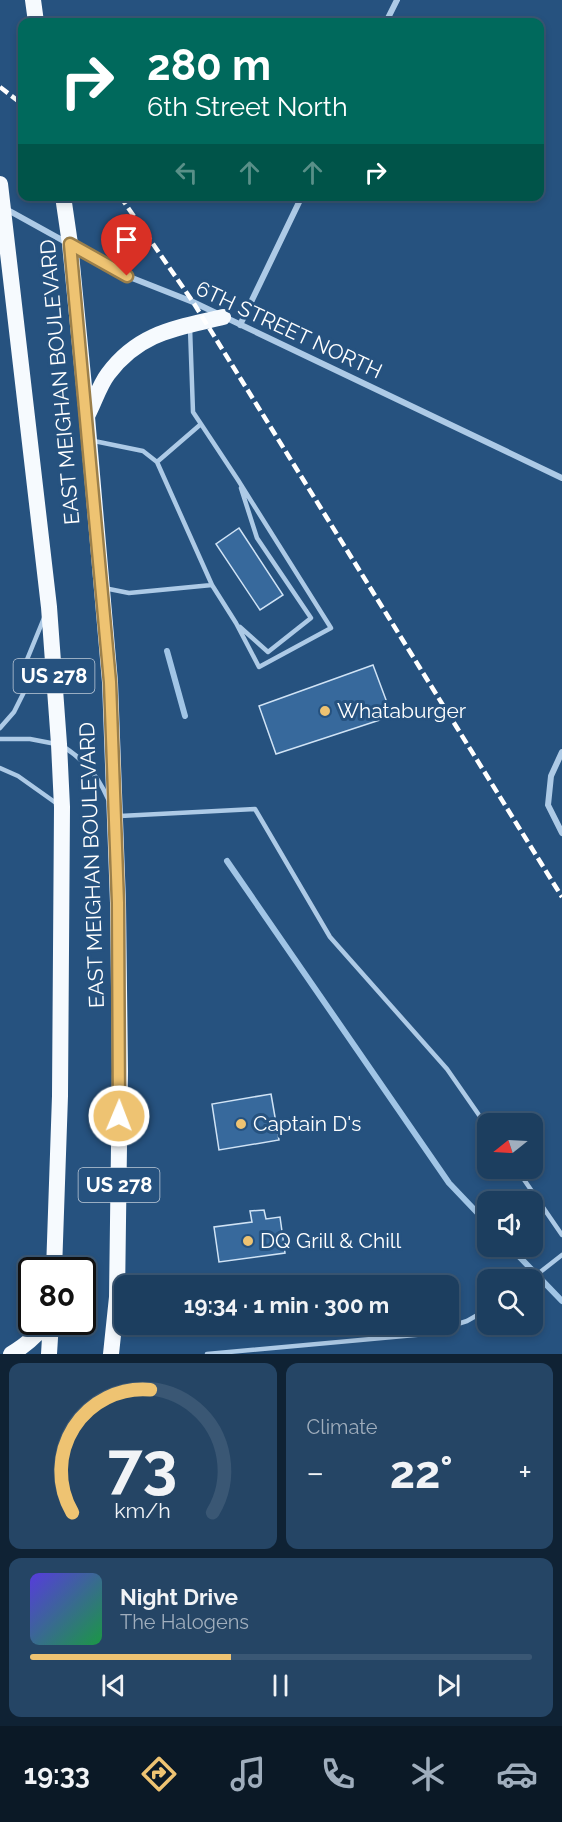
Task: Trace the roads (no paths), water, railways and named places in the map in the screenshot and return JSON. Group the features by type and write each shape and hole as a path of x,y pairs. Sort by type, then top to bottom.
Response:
{"highway":[{"path":"33,0 35,18"},
{"name":"EAST MEIGHAN BOULEVARD","path":"0,184 48,607 59,744 62,807 60,1096 54,1257"},
{"name":"EAST MEIGHAN BOULEVARD","path":"64,201 87,417 110,682 118,903 120,1071 117,1297 111,1354"},
{"path":"87,417 107,375 119,360 150,338 167,330 223,318"},
{"path":"11,1354 35,1335"},
{"path":"49,1354 50,1335"}],"street":[{"path":"388,18 397,0"},
{"path":"240,325 300,201"},
{"name":"6TH STREET NORTH","path":"2,207 127,276 193,302 562,478"},
{"path":"562,752 551,776 548,805 562,833"}],"lane":[{"path":"89,440 143,451 157,462 212,585 236,623 259,667 331,628 193,412 189,325"},
{"path":"157,462 201,424"},
{"path":"236,623 268,652 310,618 257,538 238,480"},
{"path":"102,587 129,593 212,585"},
{"path":"0,728 14,712 25,690 26,662 48,607"},
{"path":"0,739 30,739 59,744 75,754 88,766 103,787 115,816 255,809 330,938 447,1069 478,1113"},
{"path":"0,768 18,776 62,807"},
{"path":"524,1179 562,1235"},
{"path":"543,1270 561,1256"},
{"path":"207,1354 426,1334 477,1316"}],"waterway":[{"path":"167,651 185,716"},
{"path":"227,861 449,1183 477,1212"},
{"path":"520,1257 562,1301"}],"railway":[{"path":"0,87 18,101"},
{"path":"123,201 193,302 562,897"}],"place":[{"name":"Whataburger","path":"325,711"},
{"name":"Captain D's","path":"241,1124"},
{"name":"DQ Grill & Chill","path":"248,1241"}]}
